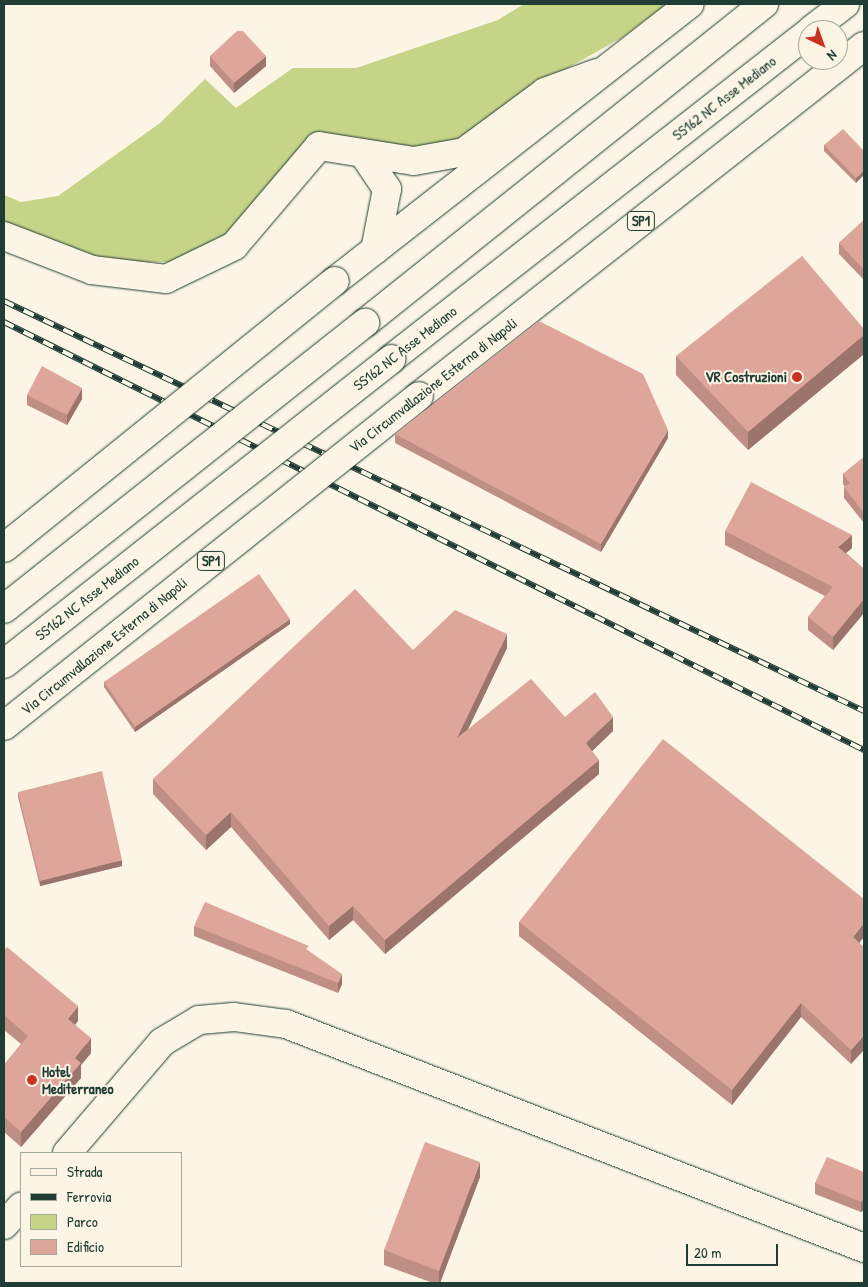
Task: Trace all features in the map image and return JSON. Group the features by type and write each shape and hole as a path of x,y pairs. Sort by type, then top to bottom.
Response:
{"main road":[{"path":"4,548 375,250 690,4"},
{"path":"4,609 764,4"},
{"path":"824,20 845,4"},
{"name":"SS162 NC Asse Mediano","path":"4,664 798,40"},
{"name":"Via Circumvallazione Esterna di Napoli","path":"4,726 418,396 864,46"},
{"path":"4,236 92,270 166,278 234,246 319,146 364,155 414,161 464,152 545,92 603,71"},
{"path":"364,155 387,189 375,250"},
{"path":"68,1152 162,1042 199,1020 234,1017 286,1024 864,1248"},
{"path":"4,1226 20,1208"}],"green space":[{"path":"524,4 667,4 623,37 564,70 471,139 398,151 349,137 322,135 304,142 241,225 187,262 104,262 4,225 4,195 21,202 58,196 160,123 205,79 236,108 293,68 356,68 498,20"}],"building":[{"path":"237,31 243,31 266,56 234,83 210,56"},
{"path":"843,129 864,151 864,170 856,178 824,145"},
{"path":"864,220 864,270 839,243"},
{"path":"802,256 864,329 864,335 748,432 676,356"},
{"path":"539,321 643,374 668,430 601,544 395,434"},
{"path":"42,366 82,388 67,415 27,395"},
{"path":"864,457 864,513 844,487 850,483 843,474"},
{"path":"751,482 852,535 838,547 864,569 864,599 833,637 808,617 833,587 725,531"},
{"path":"259,574 290,619 135,727 104,682"},
{"path":"355,589 413,650 455,610 507,634 457,738 531,679 565,717 595,692 613,717 586,743 599,760 385,940 353,906 329,926 231,812 206,835 153,779"},
{"path":"663,739 864,899 864,923 853,937 864,947 864,1035 851,1050 801,1003 732,1090 519,922"},
{"path":"102,771 122,860 40,881 18,792"},
{"path":"205,902 309,946 306,949 342,974 338,983 194,926"},
{"path":"7,947 78,1006 68,1019 91,1038 75,1058 81,1063 21,1132 4,1117 4,1065 28,1036 4,1015 4,951"},
{"path":"425,1142 480,1162 439,1271 384,1250"},
{"path":"827,1157 864,1172 864,1199 861,1202 815,1183"}],"railway":[{"path":"4,301 864,711"},
{"path":"4,322 864,750"}],"place":[{"name":"VR Costruzioni","path":"797,377"},
{"name":"Hotel Mediterraneo","path":"32,1080"}]}
